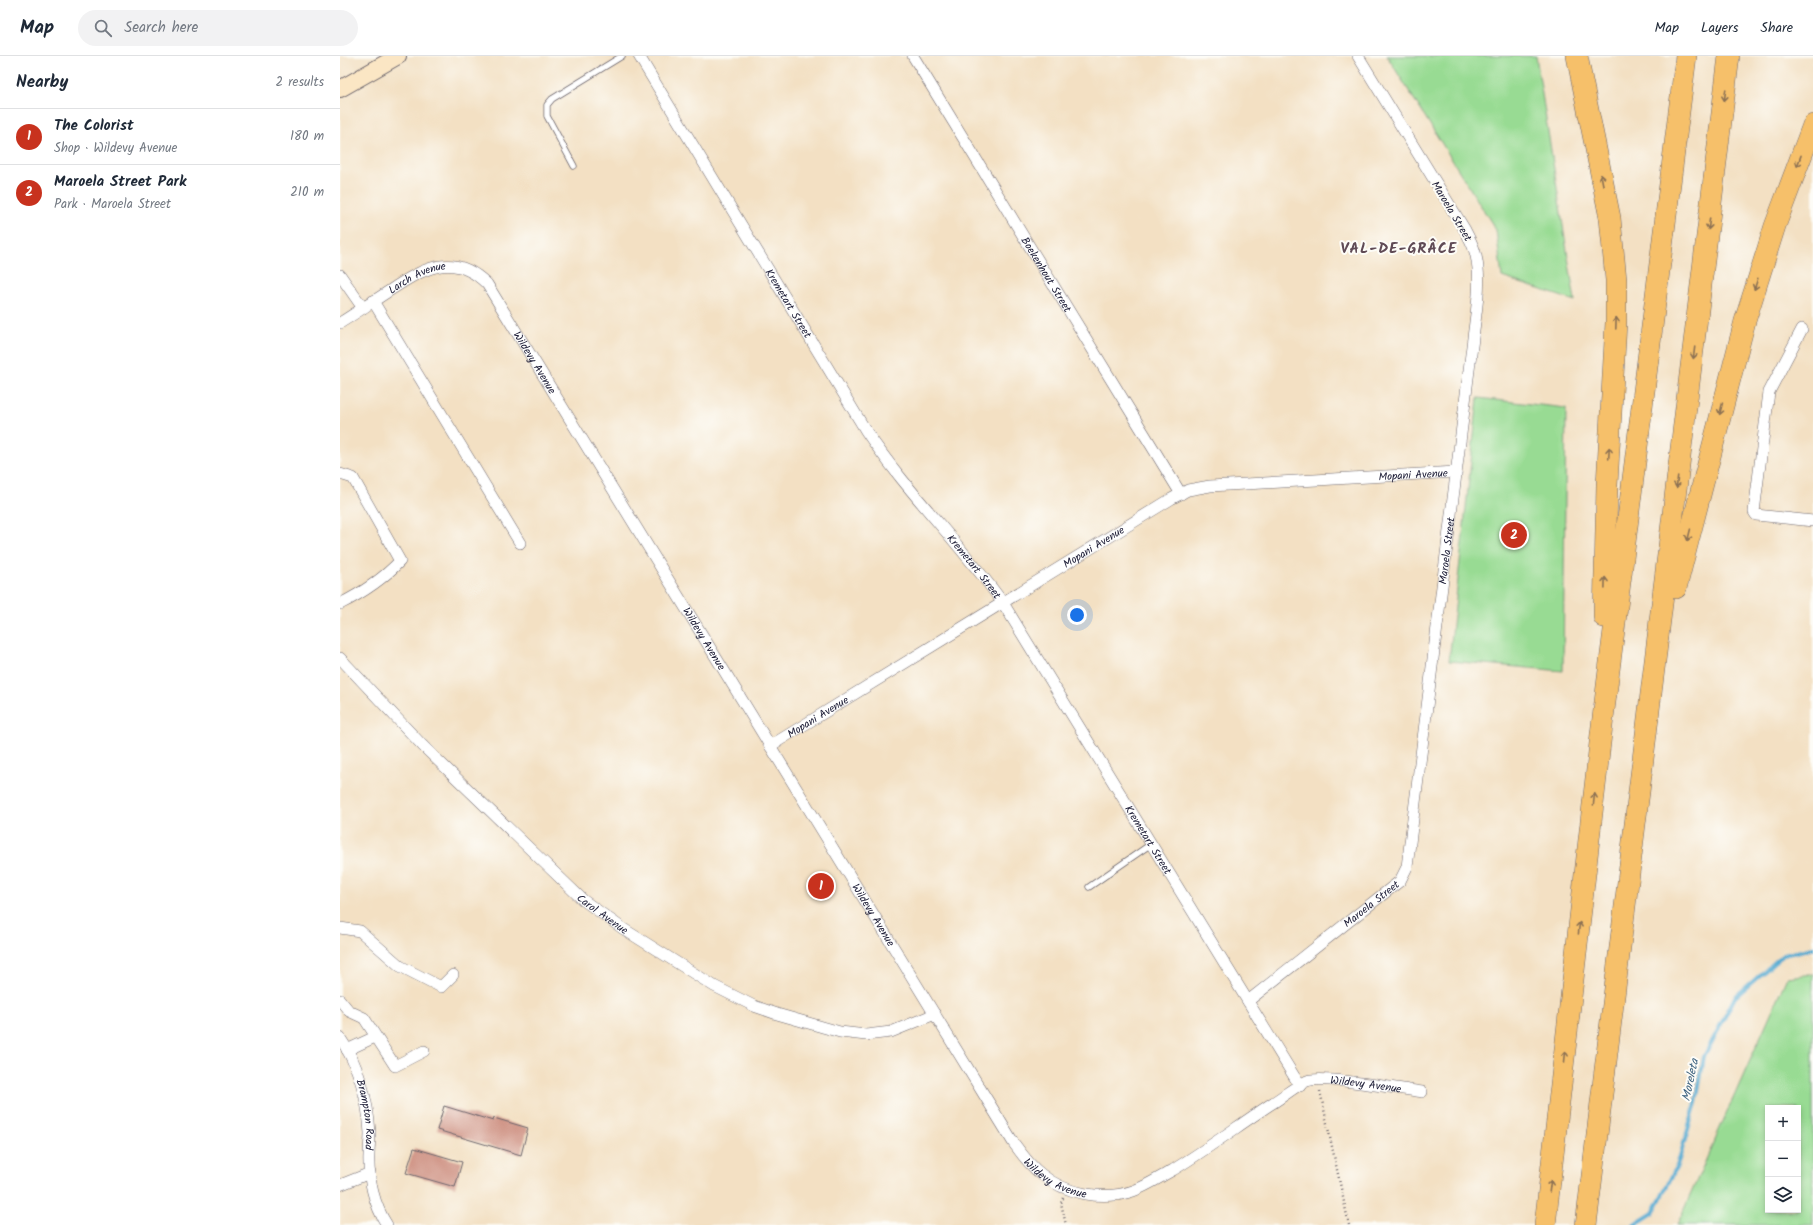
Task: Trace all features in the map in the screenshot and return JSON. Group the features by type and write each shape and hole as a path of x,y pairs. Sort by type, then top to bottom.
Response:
{"highway":[{"path":"1577,56 1610,218 1616,280 1616,322 1607,485 1601,734"},
{"path":"1545,1225 1601,734 1686,56"},
{"path":"1586,1225 1729,56"},
{"path":"1655,669 1744,321 1775,226 1813,125"}],"main road":[{"path":"340,89 398,56"}],"street":[{"name":"Kremetart Street","path":"639,56 875,443 903,482 975,566 1003,603 1300,1086"},
{"name":"Boekenhout Street","path":"913,56 1181,494"},
{"name":"Maroela Street","path":"1248,1001 1381,897 1400,881 1406,872 1410,851 1476,312 1478,281 1476,255 1465,230 1358,56"},
{"name":"Larch Avenue","path":"340,323 421,271 440,265 453,266 471,272 483,280 494,293"},
{"path":"340,275 363,308"},
{"name":"Wildevy Avenue","path":"494,293 935,1014 1022,1154 1041,1174 1074,1192 1103,1195 1125,1193 1147,1185 1212,1145 1307,1081 1317,1079 1422,1092"},
{"path":"373,301 520,543"},
{"path":"1802,328 1769,392 1754,512 1756,515 1813,521"},
{"name":"Mopani Avenue","path":"770,746 1181,494 1194,488 1456,472"},
{"path":"340,474 353,478 400,561 385,577 359,594 340,604"},
{"name":"Carol Avenue","path":"340,658 423,746 583,900 610,920 697,976 729,994 768,1011 821,1027 855,1034 871,1035 891,1032 909,1026 935,1014"},
{"path":"340,928 360,931 400,966 441,987 453,976"},
{"path":"340,1000 350,1011 364,1018 395,1066 424,1051"},
{"path":"348,1050 375,1037"},
{"name":"Brampton Road","path":"340,1038 348,1050 356,1068 364,1095 370,1133 370,1173 374,1194 382,1217 387,1225"},
{"path":"340,1185 370,1173"}],"lane":[{"path":"574,166 547,116 547,105 552,99 622,56"},
{"path":"1089,887 1151,844"}],"path":[{"path":"1320,1091 1349,1225"},
{"path":"1066,1188 1062,1203 1066,1225"}],"green space":[{"path":"1387,56 1536,56 1575,301 1502,277 1496,230"},
{"path":"1478,398 1566,408 1563,671 1449,661"},
{"path":"1813,974 1813,1225 1677,1225 1787,977"}],"building":[{"path":"444,1106 493,1121 494,1118 528,1128 521,1155 437,1130"},
{"path":"414,1148 462,1162 455,1187 406,1173"}],"waterway":[{"name":"Moreleta","path":"1634,1225 1653,1213 1677,1166 1696,1103 1704,1057 1735,997 1783,955 1813,948"}],"place":[{"name":"Maroela Street Park","path":"1514,535"},
{"name":"The Colorist","path":"821,886"}],"district":[{"name":"VAL-DE-GRÂCE","path":"1399,248"}]}
